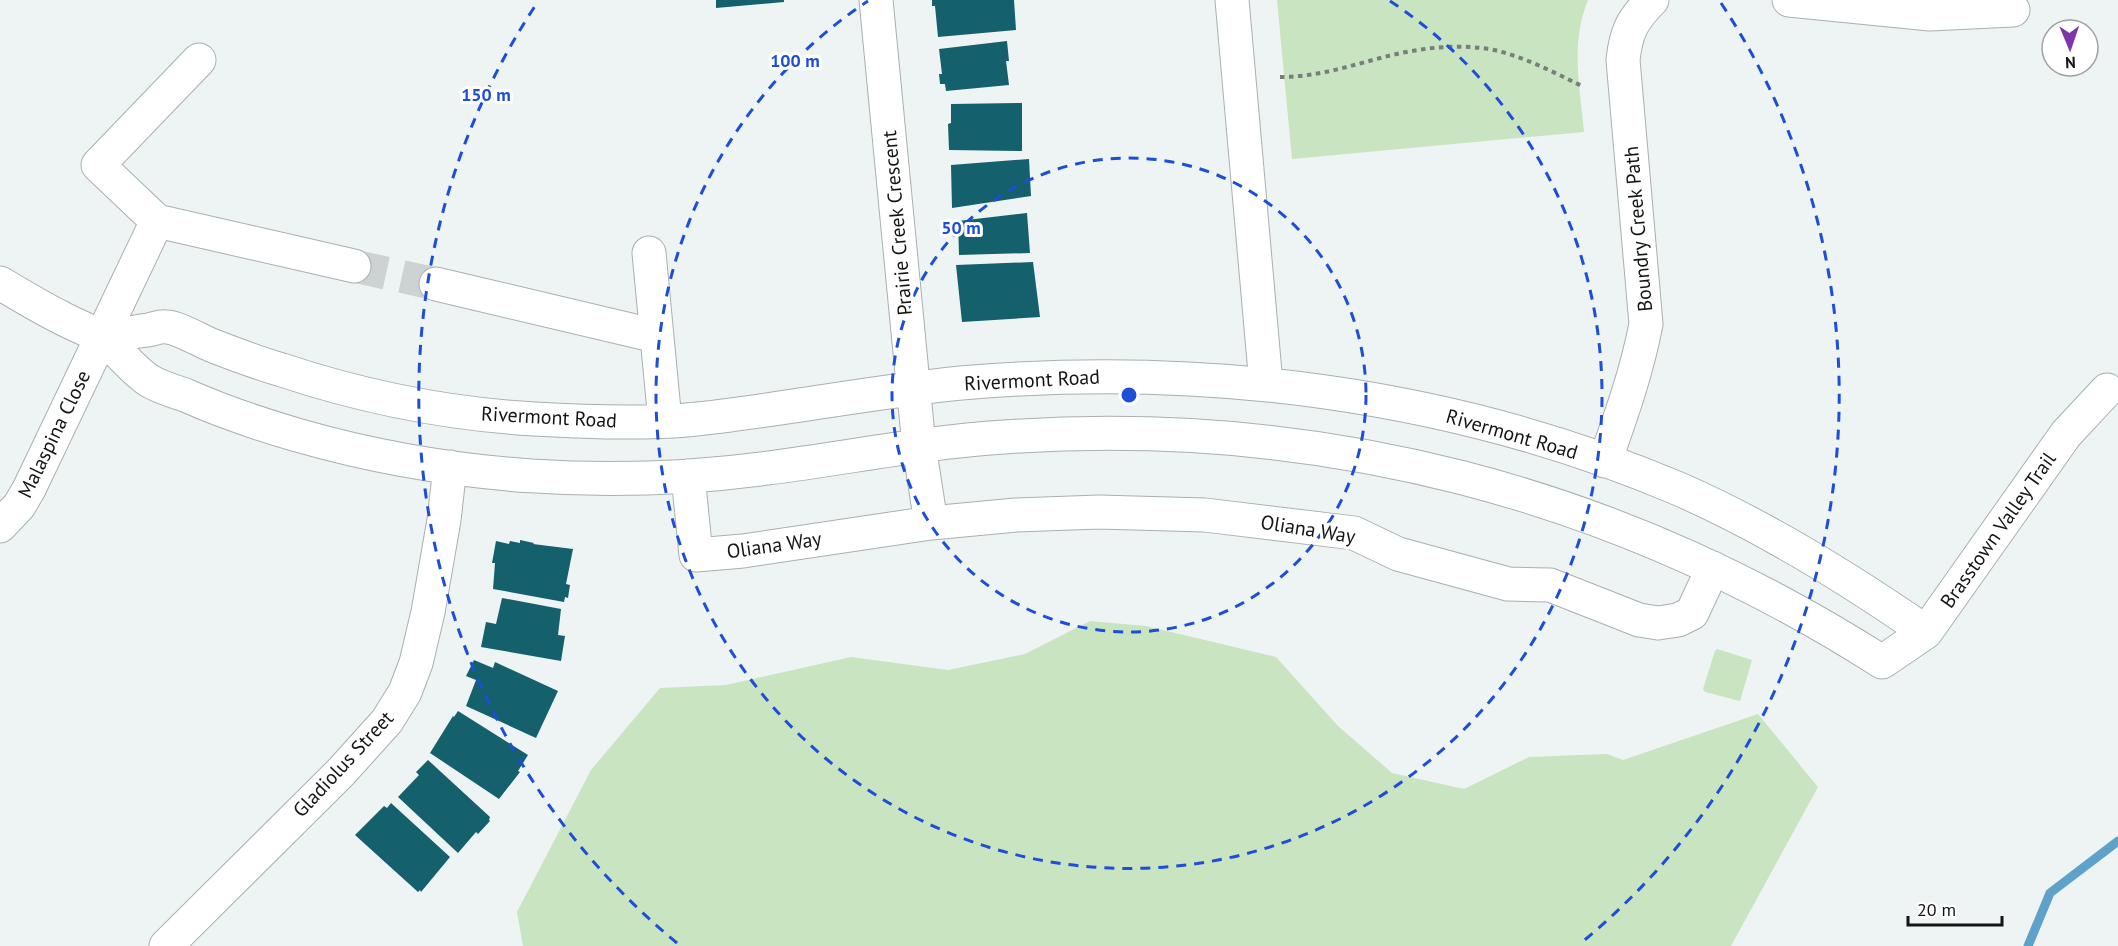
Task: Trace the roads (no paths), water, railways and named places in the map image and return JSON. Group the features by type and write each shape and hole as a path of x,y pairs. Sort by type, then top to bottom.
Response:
{"street":[{"name":"Prairie Creek Crescent","path":"876,0 919,446"},
{"path":"1232,0 1266,384"},
{"name":"Boundry Creek Path","path":"1605,460 1641,350 1646,324 1623,60 1629,29 1652,0"},
{"path":"1789,0 1930,14 2013,10"},
{"path":"199,60 98,165 157,221 354,266"},
{"name":"Malaspina Close","path":"0,526 19,506 29,489 157,221"},
{"path":"649,254 665,421"},
{"path":"0,283 61,318 101,337 148,380 207,405 298,435 370,452 450,467 536,477 627,479 765,469 919,446 1003,437 1099,433 1201,435 1309,446 1407,465 1487,484 1526,495 1630,532 1713,568"},
{"path":"436,284 656,336"},
{"name":"Rivermont Road","path":"101,337 168,327 257,362 353,391 445,409 533,419 665,421 744,413 913,389 1056,376 1198,378 1344,394 1436,412 1534,438 1605,460 1682,490 1799,550 1880,600 1926,632"},
{"name":"Brasstown Valley Trail","path":"1713,568 1783,603 1882,662 1926,632 2066,434 2107,390"},
{"path":"919,446 931,522"},
{"name":"Gladiolus Street","path":"166,946 340,772 387,721 405,692 416,663 428,612 444,519 450,467"},
{"name":"Oliana Way","path":"688,476 696,555 743,551 931,522 1016,515 1099,512 1205,514 1354,533 1398,554 1508,584 1550,585 1639,620 1658,623 1678,620 1692,613 1713,568"}],"waterway":[{"path":"2028,946 2050,893 2118,841"}],"tunnel":[{"path":"354,266 436,284"}]}
